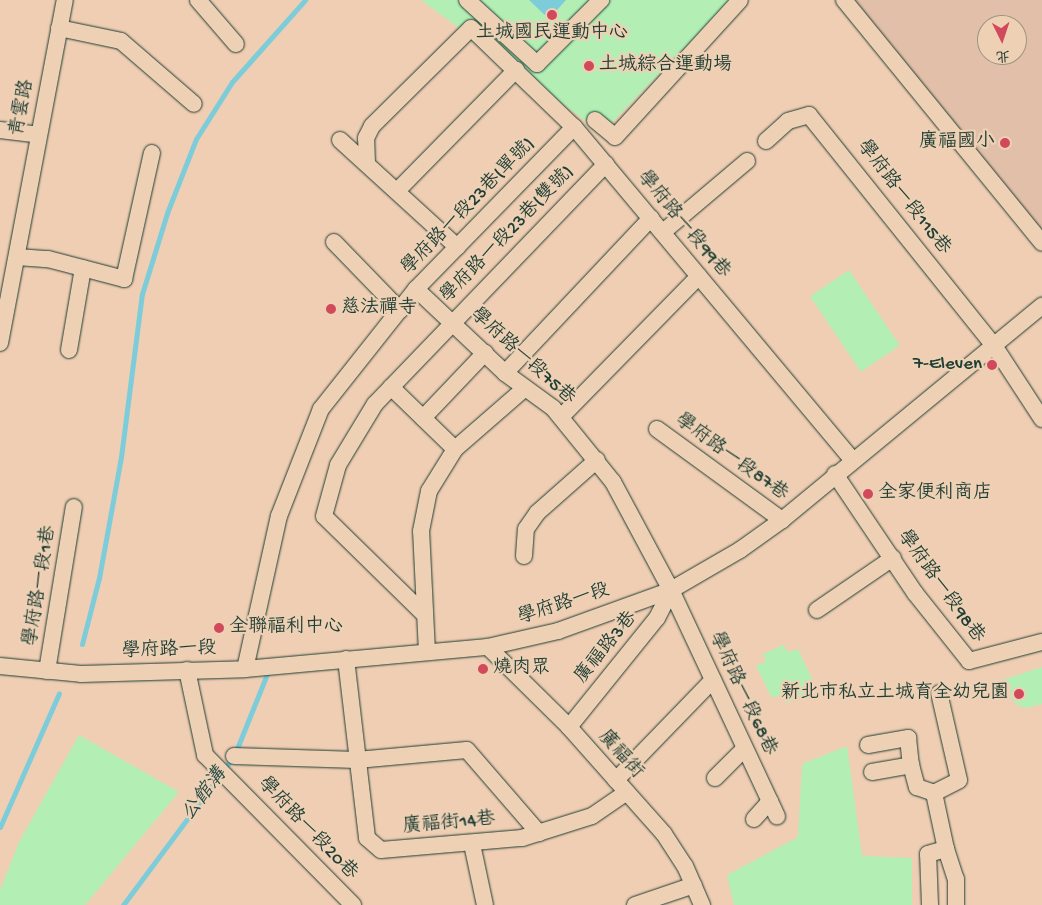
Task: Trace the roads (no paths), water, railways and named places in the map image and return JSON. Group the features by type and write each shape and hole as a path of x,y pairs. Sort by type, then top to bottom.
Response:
{"street":[{"name":"青雲路","path":"0,343 11,263 65,0"},
{"path":"198,0 236,44"},
{"path":"467,0 537,64 601,0"},
{"path":"594,120 615,138 740,0"},
{"path":"844,0 1042,244"},
{"path":"59,28 121,40 194,104"},
{"name":"學府路一段99巷","path":"366,164 366,138 372,126 471,28 574,127 852,460"},
{"path":"397,191 516,70"},
{"name":"學府路一段115巷","path":"766,141 788,121 808,115 995,347"},
{"name":"學府路一段23巷(單號)","path":"245,669 279,516 321,409 416,289 574,127"},
{"path":"0,130 38,135"},
{"path":"340,140 457,247"},
{"path":"11,263 48,259 124,279 152,153"},
{"path":"663,232 748,160"},
{"name":"學府路一段23巷(雙號)","path":"425,615 324,516 338,465 375,404 452,320 606,164"},
{"path":"505,373 651,218"},
{"path":"334,242 400,310"},
{"path":"69,350 83,268"},
{"path":"561,417 699,276"},
{"name":"學府路一段75巷","path":"416,289 452,320 505,373 524,389 553,408 561,417 613,482 671,590"},
{"name":"學府路一段","path":"0,666 81,674 245,669 488,647 558,631 671,590 700,575 782,520 852,460 995,347 1042,306"},
{"path":"995,347 1042,419"},
{"path":"423,418 485,353"},
{"path":"391,387 455,449"},
{"path":"427,652 421,531 429,491 455,449 524,389"},
{"name":"學府路一段87巷","path":"658,429 782,520"},
{"path":"524,556 526,530 537,513 597,460"},
{"name":"學府路一段98巷","path":"835,474 915,593 969,661 1042,642"},
{"name":"學府路一段1巷","path":"47,672 74,507"},
{"path":"817,610 893,558"},
{"name":"學府路一段68巷","path":"671,590 773,808 754,819"},
{"name":"廣福路3巷","path":"569,728 657,618 671,590"},
{"name":"廣福街","path":"488,647 569,728 664,834 694,885 702,905"},
{"path":"234,756 356,760 346,659"},
{"name":"學府路一段20巷","path":"187,670 205,754 353,905"},
{"path":"616,780 713,680"},
{"path":"868,745 908,738 911,765 917,788 934,794 959,780 939,693"},
{"path":"716,778 744,748"},
{"name":"廣福街14巷","path":"538,833 466,750 356,760 366,838 381,850 472,844 538,833 592,816 626,792"},
{"path":"872,772 911,765"},
{"path":"934,794 946,848 956,879 956,905"},
{"path":"472,844 485,905"},
{"path":"930,905 928,854 946,848"},
{"path":"635,905 694,885"}],"water":[{"path":"529,0 566,0 549,19"}],"waterway":[{"path":"82,644 99,578 121,457 142,294 167,213 196,139 232,82 305,0"},
{"name":"公館溝","path":"123,905 234,756 267,674"},
{"path":"0,827 59,693"}],"place":[{"name":"土城國民運動中心","path":"552,15"},
{"name":"土城綜合運動場","path":"589,66"},
{"name":"廣福國小","path":"1005,143"},
{"name":"慈法禪寺","path":"331,309"},
{"name":"7-Eleven","path":"992,365"},
{"name":"全家便利商店","path":"868,494"},
{"name":"全聯福利中心","path":"219,628"},
{"name":"燒肉眾","path":"483,669"},
{"name":"新北市私立土城育全幼兒園","path":"1019,694"}]}
